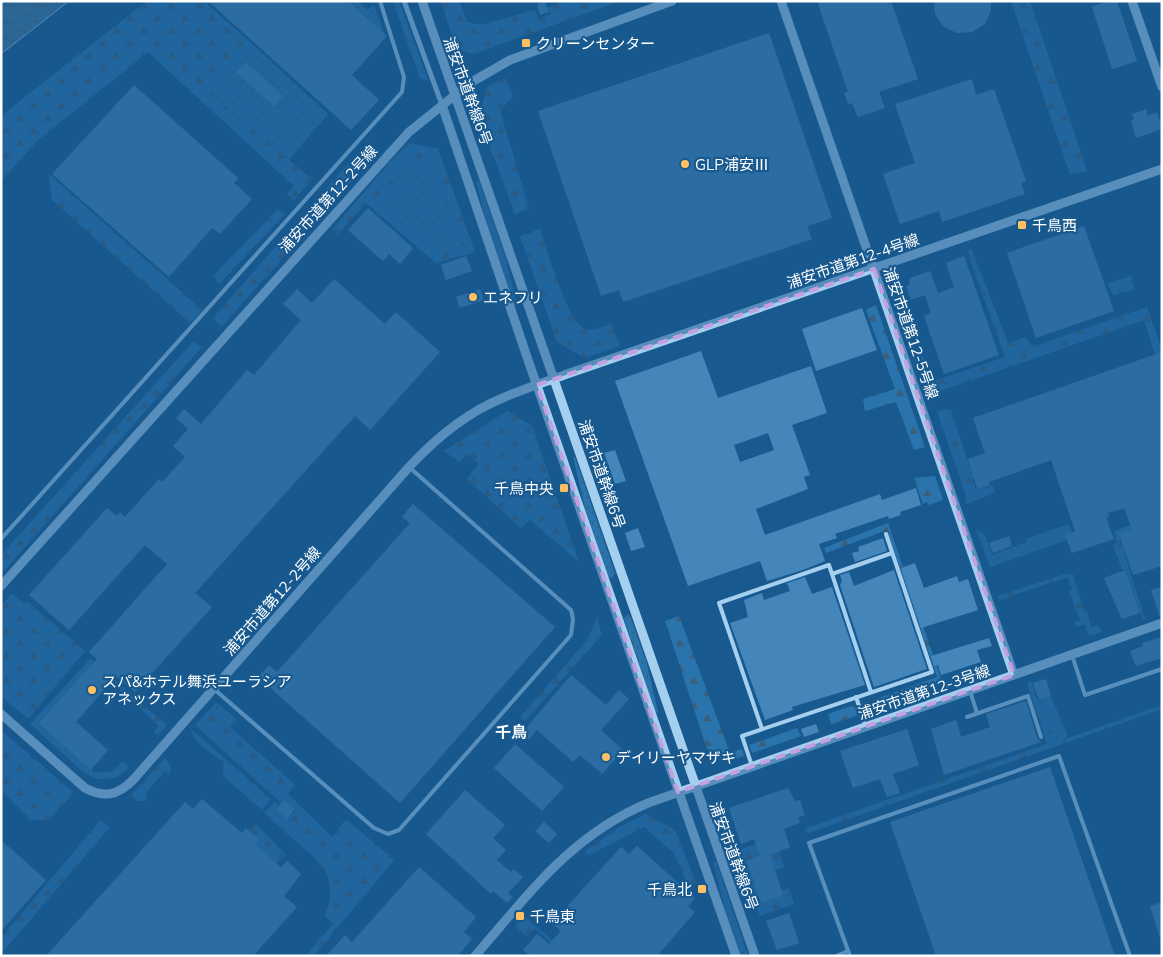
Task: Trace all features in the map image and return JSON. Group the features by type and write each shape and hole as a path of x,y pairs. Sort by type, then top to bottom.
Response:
{"street":[{"name":"浦安市道幹線6号","path":"404,1 442,105 537,385 736,956"},
{"name":"浦安市道幹線6号","path":"422,1 755,956"},
{"name":"浦安市道第12-2号線","path":"1,586 392,148 442,105 486,73 528,52 672,1"},
{"name":"浦安市道第12-5号線","path":"781,1 1014,675"},
{"path":"1132,1 1162,87"},
{"name":"浦安市道第12-4号線","path":"554,379 1162,169"},
{"name":"浦安市道第12-2号線","path":"1,714 85,788 101,795 109,795 124,789 409,467 437,439 463,420 503,397 554,379"},
{"name":"浦安市道第12-3号線","path":"475,956 550,870 576,845 616,817 678,792 1162,624"}],"lane":[{"path":"1,538 402,92 404,77 380,1"},
{"path":"213,688 374,828 388,834 399,830 571,635 573,619 571,610 409,467"},
{"path":"752,766 742,736 932,672 886,534"},
{"path":"832,574 892,553"},
{"path":"762,729 719,603 830,565 871,692"},
{"path":"1071,654 1085,695 1162,669"},
{"path":"969,691 977,713"},
{"path":"967,717 1028,696 1041,737"},
{"path":"856,697 866,727"},
{"path":"836,956 849,954 809,843 1059,756 1130,956"}],"highlighted area":[{"path":"874,269 1014,675 678,792 537,385"}],"green space":[{"path":"147,1 210,1 208,5 252,44 209,93 312,179 294,200 287,194 294,186 148,52 38,140 1,181 1,116"},
{"path":"348,1 357,1 367,10 374,5 384,34"},
{"path":"393,1 399,1 428,80 422,79 419,76"},
{"path":"441,1 459,1 467,22 481,25 535,10 538,19 552,14 547,8 566,1 578,1 580,4 587,1 620,1 473,54 456,49"},
{"path":"1011,1 1030,1 1087,171 1070,174"},
{"path":"252,44 328,114 289,160 209,93"},
{"path":"505,78 513,96 500,111 529,209 515,214 479,118 487,87"},
{"path":"409,143 438,149 475,252 436,263 366,203 337,235 332,230 382,171 395,185 384,208 438,253 463,249 458,236 444,226 443,217 449,212 434,167 409,161 399,169 389,163"},
{"path":"356,155 367,164 222,326 212,319"},
{"path":"409,161 434,167 463,249 438,253 384,208 395,185 382,171 389,163 399,169"},
{"path":"49,174 202,310 190,323 52,200"},
{"path":"479,181 505,255 517,305 514,306 489,232 476,182"},
{"path":"278,209 285,214 219,284 214,275"},
{"path":"540,229 564,299 578,323 584,328 591,329 598,329 611,324 620,346 585,358 557,342 520,236"},
{"path":"971,248 1008,343 1026,337 1032,347 1147,307 1162,350 1162,376 1144,320 932,394 912,354 924,357 934,381 1005,357 967,251"},
{"path":"1131,276 1135,289 1113,295 1107,283"},
{"path":"876,305 925,447 914,450 896,402 865,411 863,399 895,389 866,310"},
{"path":"193,342 202,347 1,574 1,555"},
{"path":"946,409 951,410 971,471 978,477 972,478 977,495 967,499 937,412"},
{"path":"507,411 532,426 579,562 530,520 521,528 467,479 479,463 467,454 459,462 444,451"},
{"path":"573,457 575,457 615,573 612,578 608,576 585,508"},
{"path":"935,476 943,500 929,505 927,502 923,504 914,478"},
{"path":"992,485 995,493 966,504 965,500 977,495 976,490"},
{"path":"1162,514 1162,519 1120,533 1129,569 1125,569 1114,531"},
{"path":"888,523 943,684 882,706 879,698 937,677 887,530 826,553 824,548"},
{"path":"1069,524 1072,532 1065,535 1067,540 990,567 976,529 985,535 992,555 1027,542 1026,539"},
{"path":"1118,543 1125,569 1122,570 1113,544"},
{"path":"1125,569 1129,569 1145,619 1143,620"},
{"path":"1073,574 1084,612 1087,612 1091,627 1098,625 1102,632 1089,636 1085,624 1076,627 1075,622 1080,620 1069,591 1072,589 1068,577 999,600 998,596 1062,575"},
{"path":"12,593 24,604 27,601 85,651 28,719 1,696 1,606"},
{"path":"627,615 630,616 647,664 658,712 656,713 624,619"},
{"path":"679,616 730,753 742,749 744,756 726,762 707,749 665,621"},
{"path":"597,618 602,635 525,721 520,717 587,640"},
{"path":"90,659 167,725 158,735 154,732 159,726 101,672 40,723 94,772 111,772 123,761 130,767 116,778 96,779 82,771 30,724"},
{"path":"1031,682 1054,743 1162,705 1162,709 806,834 804,829 1047,744 1027,683"},
{"path":"1051,696 1068,737 1054,743 1038,701"},
{"path":"216,702 237,720 230,727 210,709"},
{"path":"851,706 855,707 857,716 831,724 828,714"},
{"path":"210,709 295,785 288,794 332,837 346,819 394,860 314,956 305,956 333,924 325,916 330,893 330,883 327,875 323,867 308,852 264,813 275,802 279,805 276,809 287,819 296,810 284,800 281,803 195,725"},
{"path":"797,728 801,736 752,753 749,745"},
{"path":"191,729 271,799 262,810 223,776 224,762 195,739"},
{"path":"1,730 74,793 48,820 31,820 1,790"},
{"path":"165,758 171,767 169,775 165,771 145,794 148,798 144,801 139,801 130,796"},
{"path":"646,814 675,830 696,883 688,886 674,853 644,827 589,855 585,851 621,826"},
{"path":"100,821 110,827 1,954 1,938"},
{"path":"256,824 286,855 276,862 255,844 259,839 250,831"},
{"path":"784,833 777,845 784,867 753,878 761,903 782,895 781,891 789,888 794,904 760,916 737,851"},
{"path":"716,861 748,956 741,956 727,916 713,862"},
{"path":"524,916 570,956 565,956 535,928 526,936 515,926"}],"water":[{"path":"1,1 69,1 1,54"}],"building":[{"path":"208,1 348,1 387,36 352,75 379,100 351,130"},
{"path":"545,1 549,12 540,15 537,4"},
{"path":"817,1 891,1 918,79 879,92 885,108 858,117 852,103 848,104 844,93 848,92"},
{"path":"934,1 991,1 991,10 985,24 972,32 957,33 943,26 935,14"},
{"path":"1108,1 1117,1 1137,61 1112,69 1092,7"},
{"name":"GLP浦安Ⅲ","path":"769,33 832,218 807,226 812,239 623,302 619,290 601,296 538,111"},
{"path":"245,62 283,96 274,106 236,72"},
{"path":"972,79 976,95 994,89 1026,181 1021,183 1025,194 942,222 939,211 900,224 883,174 915,163 895,104"},
{"path":"134,85 238,178 234,183 252,199 220,234 212,228 169,277 52,174"},
{"path":"1147,109 1147,116 1157,112 1162,129 1136,138 1131,121 1134,120 1132,114"},
{"path":"368,208 413,248 400,264 389,254 383,261 348,230"},
{"path":"1084,226 1114,311 1036,338 1007,253"},
{"path":"466,256 472,271 446,280 441,265"},
{"path":"964,256 999,355 944,374 924,316 931,313 925,295 911,300 906,286 909,285 910,278 930,271 938,293 954,287 946,263"},
{"path":"334,279 385,324 396,312 440,352 370,430 355,416 195,593 212,607 135,692 116,676 76,722 108,750 91,770 39,723 97,659 89,652 167,564 145,545 69,630 29,595 107,508 117,516 120,512 125,517 159,479 162,482 185,457 173,446 188,429 176,418 184,409 201,424 247,370 254,375 301,320 283,304 297,289 312,303"},
{"path":"480,289 484,300 460,308 456,297"},
{"path":"862,308 877,350 816,371 802,329"},
{"path":"701,351 718,398 811,366 827,413 792,425 810,475 804,477 808,489 756,509 765,535 880,494 882,500 916,488 921,505 900,512 901,515 889,519 888,516 835,534 837,538 819,544 825,561 803,570 767,581 760,561 688,586 615,381","holes":["768,433 774,450 740,462 734,445"]},
{"path":"1162,352 1162,566 1133,575 1119,533 1132,529 1124,508 1108,513 1109,517 1106,518 1114,539 1072,553 1065,535 1075,531 1051,460 989,482 990,485 977,489 968,459 985,453 973,418"},
{"path":"615,450 626,481 615,484 604,453"},
{"path":"413,504 555,627 400,803 258,677 269,665 277,672 410,523 402,517"},
{"path":"638,528 645,547 631,551 625,533"},
{"path":"1009,536 1012,546 993,553 989,543"},
{"path":"883,538 887,551 855,562 852,553 859,551 858,547"},
{"path":"915,563 924,588 957,576 959,582 968,579 978,610 921,628 901,568"},
{"path":"894,570 927,669 874,687 840,585 842,581 840,575 849,572 854,586"},
{"path":"1125,570 1140,613 1122,619 1104,578"},
{"path":"805,577 812,594 832,587 865,685 792,707 793,710 765,720 730,623 748,617 744,600 762,593 764,600 790,591 787,583"},
{"path":"1162,587 1162,617 1160,617 1151,590"},
{"path":"1162,637 1162,658 1136,666 1130,651 1143,646 1142,643"},
{"path":"989,638 992,646 977,650 981,662 941,675 938,665 934,666 931,656"},
{"path":"571,675 606,705 619,690 629,699 601,730 623,750 602,774 580,755 573,762 537,730 529,739 522,733"},
{"path":"1046,679 1051,696 1039,700 1033,683"},
{"path":"1026,701 1037,738 1041,742 944,775 931,729 956,720 961,737 990,727 986,714"},
{"path":"816,724 819,732 804,737 801,729"},
{"path":"907,729 919,765 893,774 900,793 887,797 880,779 853,788 840,751"},
{"path":"515,744 564,787 542,811 494,768"},
{"path":"1050,767 1115,956 936,956 890,822"},
{"path":"788,788 795,801 800,800 805,815 798,817 800,823 784,829 790,847 770,855 783,895 761,903 747,861 760,856 754,839 741,844 729,808"},
{"path":"465,790 505,825 493,838 506,850 497,860 511,872 514,869 523,877 508,893 513,897 507,903 493,891 491,894 426,834"},
{"path":"202,799 242,833 246,828 259,839 255,844 281,867 287,861 301,874 284,896 297,907 253,956 46,956 185,802 193,809"},
{"path":"284,800 295,809 287,819 276,809"},
{"path":"544,822 557,834 549,843 535,831"},
{"path":"1,840 46,880 1,931"},
{"path":"637,846 695,898 688,906 695,912 657,956 530,956 523,950 537,934 549,944 561,931 552,923 621,847 629,854"},
{"path":"419,867 476,917 464,932 472,939 458,956 326,956 345,935 352,942"},
{"path":"1162,902 1162,938 1160,938 1150,906"},
{"path":"789,913 799,943 777,950 766,921"}],"place":[{"name":"クリーンセンター","path":"526,43"},
{"name":"GLP浦安Ⅲ","path":"685,164"},
{"name":"千鳥西","path":"1022,225"},
{"name":"エネフリ","path":"473,297"},
{"name":"千鳥中央","path":"564,488"},
{"name":"スパ&ホテル舞浜ユーラシア アネックス","path":"92,690"},
{"name":"デイリーヤマザキ","path":"606,757"},
{"name":"千鳥北","path":"702,889"},
{"name":"千鳥東","path":"520,916"}],"district":[{"name":"千鳥","path":"511,732"}]}
